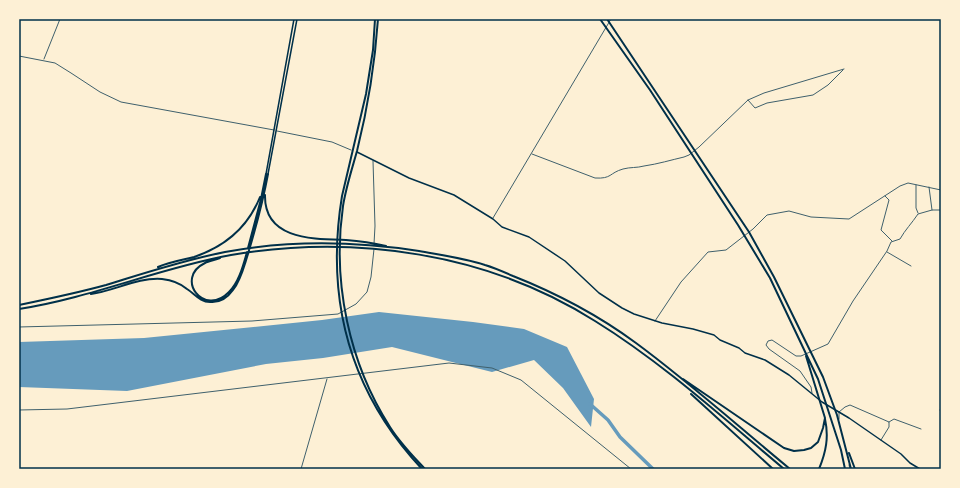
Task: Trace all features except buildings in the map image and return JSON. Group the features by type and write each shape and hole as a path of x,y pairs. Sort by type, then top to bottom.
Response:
{"highway":[{"path":"376,19 370,69 361,119 342,196 338,227 336,273 346,334 362,379 377,410 389,430 422,469"},
{"path":"376,19 373,70 357,152 345,196 341,227 340,273 351,340 365,378 390,428 409,452 426,469"},
{"path":"600,19 650,90 746,238 770,278 818,379 837,435 845,469"},
{"path":"606,19 749,232 781,289 823,377 837,415 851,469"},
{"path":"252,237 267,174"},
{"path":"267,174 265,204 268,213 276,225 286,232 305,237 357,241 451,256 486,265 560,297 597,317 635,342 791,469"},
{"path":"19,305 80,292 204,253 219,246 243,226 258,203 264,186"},
{"path":"83,295 94,294 147,280 163,279 180,284 203,301 216,302 225,298 233,290 244,265 265,190"},
{"path":"152,270 224,252 284,244 344,243 396,248"},
{"path":"19,309 83,295 200,261 282,248 342,247 376,249 451,260 486,270 514,281 557,300 594,320 631,344 668,373 783,469"},
{"path":"235,255 208,262 198,268 193,276 192,282 197,294 209,301 223,297 233,287 244,265"},
{"path":"804,349 828,430 824,456 819,469"},
{"path":"672,371 784,448 794,451 812,448 822,435 825,418"},
{"path":"668,373 773,469"},
{"path":"846,447 855,469"}],"main road":[{"path":"267,174 294,19"},
{"path":"267,174 277,131 297,19"},
{"path":"357,152 409,178 454,195 502,227 529,237 565,261 599,292 622,308 655,321 714,335 720,340 739,348 745,353 765,360 789,375 822,402 901,454 910,463 920,469"}],"street":[{"path":"44,60 60,19"},
{"path":"492,219 495,217 611,19"},
{"path":"19,56 44,60 62,67 100,92 121,102 332,142 357,152"},
{"path":"532,154 595,178 608,177 623,169 643,167 689,155 748,100 764,93 844,69 828,85 813,95 767,103 755,108 748,100"},
{"path":"19,327 252,321 334,315 347,310 365,295 369,285 375,226 373,160"},
{"path":"655,321 681,282 708,252 726,250 768,215 789,211 811,217 849,219 900,186 908,183 941,190"},
{"path":"916,185 916,208 918,214"},
{"path":"929,187 932,210"},
{"path":"885,196 889,200 881,230 893,241"},
{"path":"812,394 811,386 800,371 769,349 766,342 772,340 793,355 801,356 828,344 853,301 887,251 891,242 900,239 904,231 913,222 918,214 932,210 941,210"},
{"path":"887,251 910,266"},
{"path":"19,410 67,410 449,363 492,368 520,380 631,469"},
{"path":"301,469 327,379"},
{"path":"851,469 839,423 839,412 850,405 888,422"},
{"path":"941,408 941,412"},
{"path":"888,422 894,419 921,429"},
{"path":"881,441 889,426 888,422"}],"water":[{"path":"379,312 524,329 567,347 594,399 591,427 563,388 534,360 492,372 392,347 323,358 266,364 127,391 19,387 19,342 144,338 322,320"}],"waterway":[{"path":"590,404 608,420 620,437 653,469"}]}
